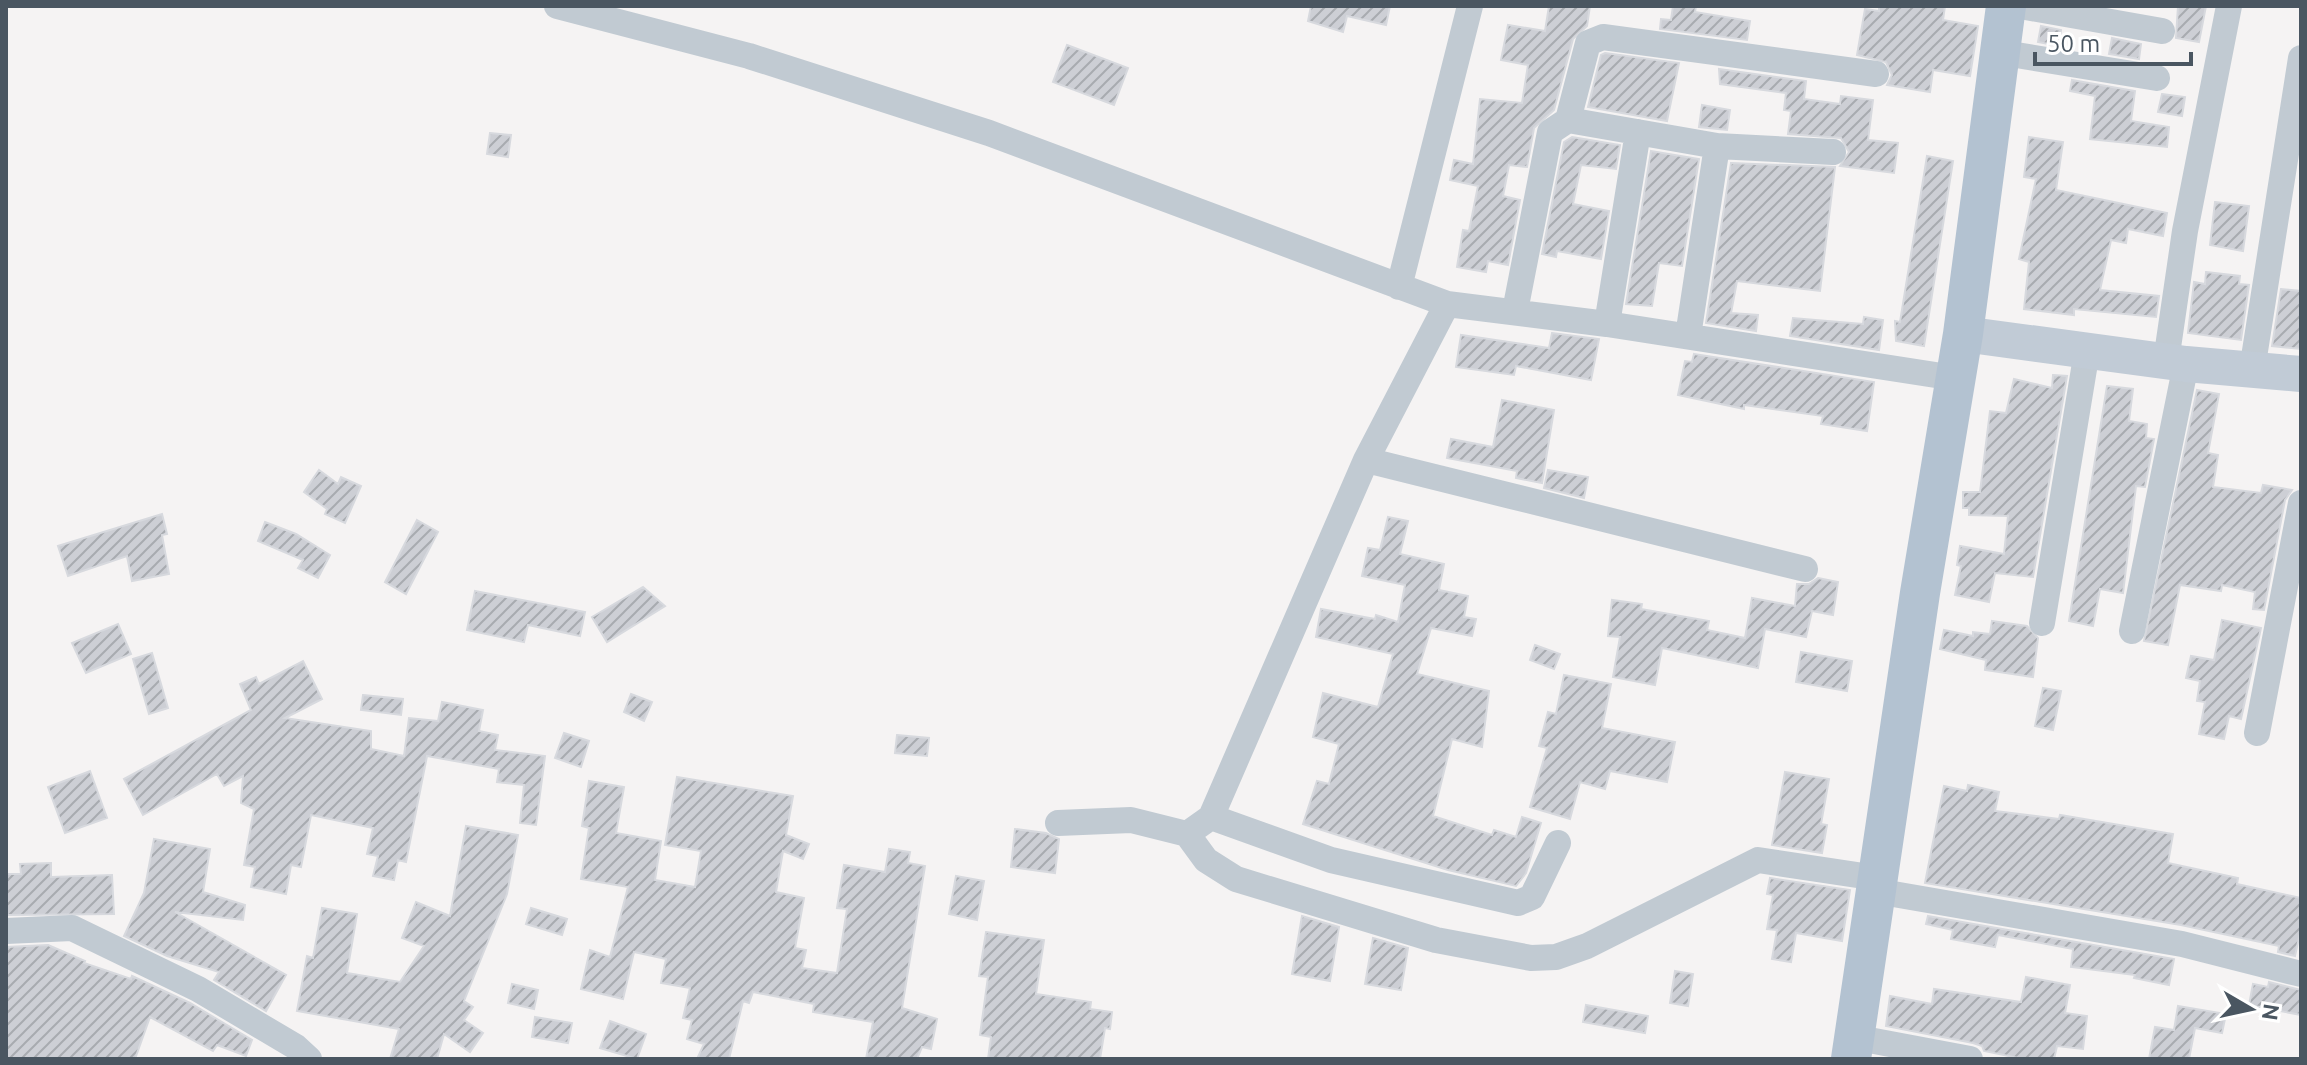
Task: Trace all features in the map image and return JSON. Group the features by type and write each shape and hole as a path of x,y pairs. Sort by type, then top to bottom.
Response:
{"main road":[{"path":"1852,1048 1963,334 2006,6"},
{"path":"1963,334 2176,362 2301,374"}],"street":[{"path":"557,6 749,56 989,133 1447,304 1607,324 1955,378"},
{"path":"1399,287 1470,6"},
{"path":"2020,6 2162,31"},
{"path":"2132,631 2176,362 2185,231 2229,6"},
{"path":"1515,311 1550,132 1568,120 1588,43 1603,37 1876,74"},
{"path":"1998,52 2157,78"},
{"path":"2252,370 2301,58"},
{"path":"1568,120 1717,146 1833,152"},
{"path":"1607,324 1638,132"},
{"path":"1688,336 1717,146"},
{"path":"1187,834 1211,817 1366,460 1447,304"},
{"path":"2042,623 2087,351"},
{"path":"1366,460 1805,569"},
{"path":"2257,733 2301,503"},
{"path":"1211,817 1331,860 1518,903 1532,897 1558,843"},
{"path":"1058,823 1131,820 1187,834 1206,860 1236,879 1436,940 1531,958 1556,957 1587,946 1758,860 2182,944 2301,974"},
{"path":"6,931 72,928 198,989 296,1047 309,1059"},
{"path":"1852,1048 1970,1059"}],"building":[{"path":"1311,6 1390,6 1386,25 1347,16 1343,32 1308,21"},
{"path":"1549,6 1590,6 1587,26 1573,39 1554,110 1534,128 1527,167 1509,165 1503,196 1520,200 1508,265 1488,261 1486,272 1457,267 1463,230 1469,231 1478,186 1450,180 1454,160 1473,164 1480,99 1522,103 1528,65 1501,60 1508,25 1545,31"},
{"path":"1673,6 1696,6 1695,12 1750,21 1747,40 1660,29 1661,19 1671,20"},
{"path":"1879,6 1945,6 1943,20 1978,26 1970,76 1933,70 1930,92 1887,85 1892,75 1886,62 1857,55 1865,9 1879,11"},
{"path":"2178,6 2206,6 2199,42 2176,38"},
{"path":"2041,26 2061,30 2059,46 2038,42"},
{"path":"2112,38 2141,44 2139,59 2109,54"},
{"path":"1067,45 1128,68 1114,105 1053,82"},
{"path":"1601,55 1679,63 1667,121 1588,107"},
{"path":"1719,69 1806,81 1804,99 1840,104 1841,96 1873,100 1868,140 1898,143 1894,173 1840,166 1849,152 1841,138 1788,134 1791,111 1784,110 1786,93 1720,84"},
{"path":"2072,80 2135,91 2131,121 2169,127 2167,147 2090,139 2095,96 2070,91"},
{"path":"2162,94 2185,97 2182,116 2158,112"},
{"path":"1702,105 1730,110 1727,130 1699,127"},
{"path":"490,133 511,135 508,157 487,154"},
{"path":"1572,137 1620,145 1616,169 1581,165 1573,204 1609,211 1601,259 1557,251 1556,257 1542,254 1564,142"},
{"path":"2029,137 2063,142 2056,190 2167,213 2163,236 2128,229 2126,243 2111,240 2100,290 2159,296 2156,317 2074,309 2074,315 2024,309 2029,262 2019,259 2036,179 2024,177"},
{"path":"1651,151 1699,159 1682,266 1659,263 1652,306 1626,304"},
{"path":"1927,156 1953,161 1924,346 1896,341 1895,321 1900,322"},
{"path":"1731,163 1835,167 1820,291 1737,281 1731,313 1758,315 1756,331 1706,323"},
{"path":"2215,202 2249,206 2243,251 2210,245"},
{"path":"2206,272 2240,276 2239,284 2249,285 2241,340 2188,333 2194,282 2205,284"},
{"path":"2281,289 2301,291 2301,349 2272,346"},
{"path":"1864,317 1883,320 1879,350 1790,336 1793,318 1863,324"},
{"path":"1552,333 1599,339 1591,380 1516,366 1514,375 1456,367 1461,335 1549,348"},
{"path":"1694,354 1874,382 1867,431 1821,424 1823,416 1744,405 1744,409 1678,395 1685,361 1692,362"},
{"path":"2053,375 2067,376 2033,577 1995,573 1989,602 1955,595 1961,566 1957,565 1960,546 2004,554 2008,516 1969,515 1969,508 1963,508 1963,492 1980,492 1990,411 2006,413 2014,379 2052,388"},
{"path":"2107,386 2133,389 2129,421 2147,424 2146,438 2154,439 2145,487 2136,486 2123,593 2100,589 2093,626 2069,621"},
{"path":"2197,390 2219,394 2208,453 2218,455 2213,487 2261,493 2263,485 2292,490 2285,500 2264,610 2253,609 2255,592 2222,585 2221,591 2180,585 2168,645 2144,641"},
{"path":"1502,400 1554,410 1542,483 1516,478 1517,471 1447,458 1451,439 1493,447"},
{"path":"319,470 338,484 341,477 361,486 345,523 325,514 327,509 304,492"},
{"path":"1548,470 1588,477 1584,498 1544,488"},
{"path":"162,514 167,534 162,535 169,574 132,581 127,556 68,576 58,546"},
{"path":"1388,517 1408,521 1400,554 1444,564 1439,590 1468,596 1464,617 1476,619 1472,636 1431,628 1417,674 1489,691 1482,747 1452,739 1433,816 1492,835 1494,830 1516,837 1522,817 1541,823 1526,873 1516,886 1448,870 1303,824 1317,781 1329,784 1339,744 1313,737 1323,693 1378,707 1393,654 1316,637 1321,609 1375,619 1376,615 1398,622 1405,585 1362,576 1368,548 1380,550"},
{"path":"417,520 438,532 406,594 385,582"},
{"path":"265,522 296,534 330,555 318,578 298,568 303,560 258,541"},
{"path":"1818,578 1838,582 1833,615 1812,611 1806,637 1765,629 1758,668 1662,648 1655,685 1613,677 1620,637 1608,636 1612,600 1642,604 1641,609 1709,621 1707,630 1745,638 1752,598 1795,606 1797,584 1809,584"},
{"path":"643,587 665,606 607,642 592,617"},
{"path":"475,591 585,612 580,636 528,625 524,642 467,630"},
{"path":"2222,620 2261,628 2241,719 2229,716 2224,739 2199,734 2205,702 2197,701 2200,681 2186,678 2191,656 2214,660"},
{"path":"1992,621 2027,626 2038,638 2033,677 1985,670 1986,660 1940,649 1944,630 1973,636 1973,632 1990,634"},
{"path":"118,624 131,654 86,673 72,643"},
{"path":"1535,645 1560,654 1554,669 1530,660"},
{"path":"1801,652 1852,661 1847,691 1796,682"},
{"path":"152,653 168,708 149,714 133,659"},
{"path":"303,661 322,699 285,718 371,731 371,749 404,756 409,718 438,721 442,702 483,710 479,731 498,735 495,750 545,756 536,825 520,823 524,785 497,782 499,769 427,756 406,862 398,860 394,880 373,876 378,856 367,854 373,828 311,815 301,867 291,865 286,894 251,887 255,867 244,865 254,809 241,803 243,776 224,786 217,774 143,815 124,779 251,710 240,684 256,677 259,684"},
{"path":"1564,675 1611,684 1602,728 1675,742 1667,782 1610,771 1605,789 1580,782 1570,819 1530,807 1547,748 1539,746 1548,712 1556,714"},
{"path":"2043,688 2061,691 2053,730 2035,726"},
{"path":"631,694 652,702 644,721 624,712"},
{"path":"363,695 403,699 401,715 361,710"},
{"path":"564,733 589,741 581,767 555,758"},
{"path":"897,735 929,738 927,756 895,753"},
{"path":"90,771 107,818 65,833 48,787"},
{"path":"1785,772 1829,779 1821,824 1827,825 1822,853 1772,845"},
{"path":"677,777 793,796 786,835 809,844 803,859 783,851 776,892 804,898 795,948 806,950 802,968 837,973 847,909 837,908 844,865 885,872 889,849 910,852 908,863 925,866 902,1008 937,1019 931,1049 922,1047 917,1059 866,1059 873,1022 813,1012 814,1004 753,992 749,1003 743,1001 729,1059 697,1059 704,1044 687,1039 692,1020 683,1018 690,988 661,983 666,959 634,952 623,999 581,989 590,950 610,957 628,887 581,879 589,828 582,826 589,781 624,787 616,833 661,841 655,880 695,887 701,851 665,845"},
{"path":"1968,785 1999,792 1995,811 2059,819 2060,815 2173,834 2168,863 2238,878 2237,884 2301,898 2301,929 2295,956 2278,952 2279,946 2181,925 1925,883 1944,786 1967,791"},
{"path":"466,826 518,835 507,894 464,1001 473,1007 464,1020 483,1033 470,1052 444,1034 437,1059 390,1059 399,1029 297,1011 307,956 313,958 322,908 357,914 347,973 400,982 424,946 402,938 416,902 450,916"},
{"path":"1015,829 1046,833 1059,839 1055,873 1011,867"},
{"path":"154,839 210,849 203,892 245,905 243,920 175,912 286,975 266,1011 214,980 219,972 167,956 124,936 144,893"},
{"path":"51,863 51,877 112,875 114,914 6,915 6,874 21,874 20,864"},
{"path":"956,876 984,881 977,920 949,914"},
{"path":"1770,878 1850,890 1842,941 1796,933 1791,962 1772,959 1777,930 1767,929 1773,895 1767,894"},
{"path":"531,908 567,919 562,935 526,924"},
{"path":"1302,916 1339,927 1330,981 1292,974"},
{"path":"1928,916 2174,959 2169,985 2134,978 2135,975 2071,967 2073,949 1998,935 1995,947 1951,939 1953,930 1926,924"},
{"path":"986,932 1044,940 1036,994 1091,1002 1090,1009 1112,1012 1110,1029 1105,1028 1100,1059 988,1059 991,1037 980,1035 988,977 979,976"},
{"path":"1373,938 1408,948 1401,990 1365,984"},
{"path":"48,945 84,963 131,979 132,976 190,1003 252,1040 246,1056 217,1045 213,1051 150,1017 135,1059 6,1059 6,947"},
{"path":"1675,971 1693,974 1688,1006 1670,1003"},
{"path":"2026,977 2070,985 2065,1013 2087,1016 2083,1049 2057,1046 2054,1059 2023,1059 1984,1051 1982,1046 1973,1043 1886,1026 1890,996 1932,1004 1934,989 2021,1002"},
{"path":"2269,982 2301,990 2301,1015 2249,1005 2253,984 2268,987"},
{"path":"512,984 538,990 534,1009 508,1003"},
{"path":"1586,1005 1648,1016 1645,1033 1583,1022"},
{"path":"2178,1006 2226,1014 2222,1033 2195,1028 2189,1059 2149,1059 2155,1027 2174,1030"},
{"path":"535,1017 572,1023 568,1043 532,1037"},
{"path":"610,1021 646,1034 637,1059 600,1048"}]}
